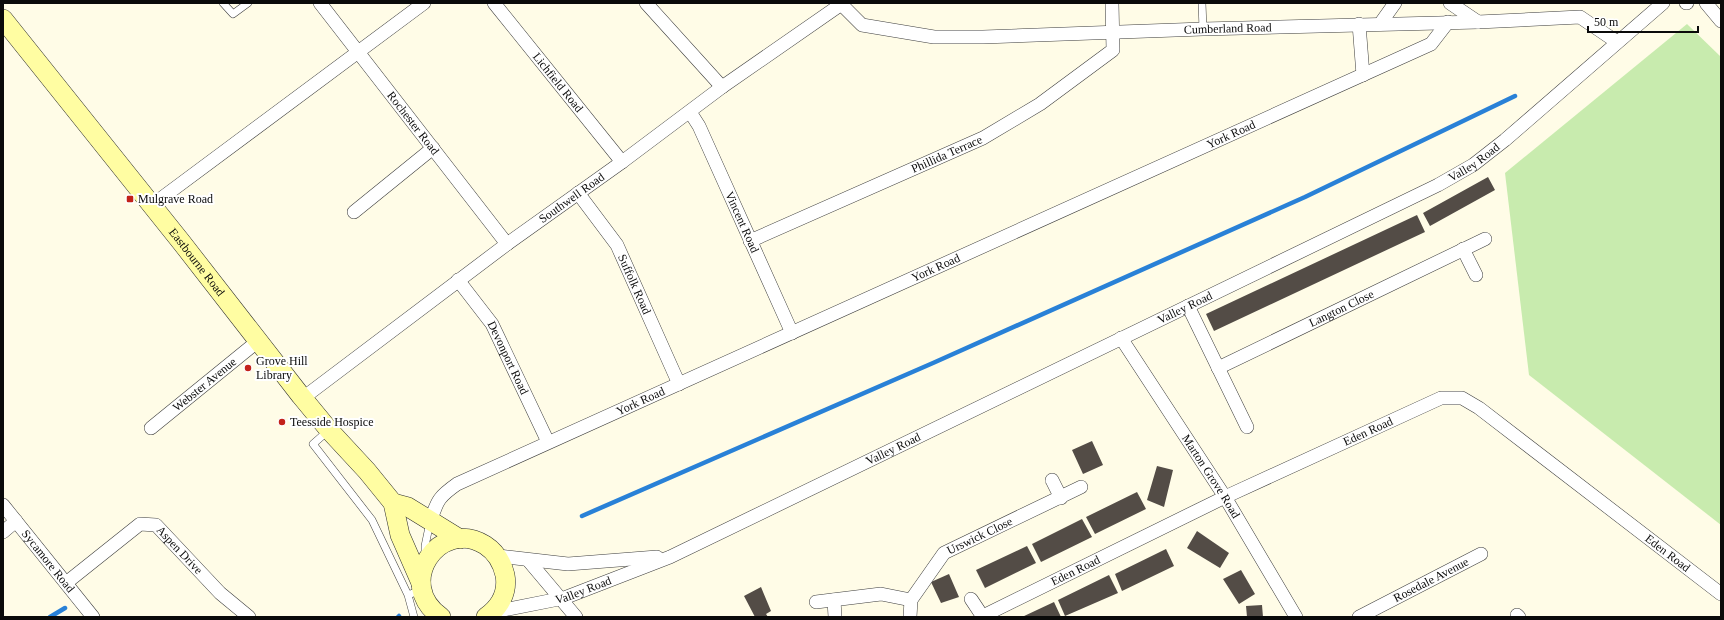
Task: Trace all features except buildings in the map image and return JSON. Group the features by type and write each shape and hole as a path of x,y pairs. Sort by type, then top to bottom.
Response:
{"street":[{"name":"Rochester Road","path":"320,3 507,244"},
{"path":"152,206 424,3"},
{"name":"Lichfield Road","path":"494,3 622,162"},
{"path":"646,3 722,87"},
{"name":"Southwell Road","path":"304,398 458,280 622,162 722,87 841,3"},
{"name":"Cumberland Road","path":"841,3 862,25 934,38 1359,24 1478,22 1580,17 1617,42"},
{"path":"1112,3 1113,32"},
{"path":"1380,24 1395,3"},
{"path":"1450,3 1478,22"},
{"name":"Valley Road","path":"490,614 561,599 670,557 1438,185 1473,165 1505,140 1663,3"},
{"path":"1706,3 1721,21"},
{"name":"Eastbourne Road","path":"3,19 329,430 367,471 393,503"},
{"name":"York Road","path":"430,520 435,506 443,494 458,484 1431,44 1448,22"},
{"path":"1359,24 1363,75"},
{"name":"Phillida Terrace","path":"750,241 983,138 1040,104 1113,50 1113,32"},
{"name":"Vincent Road","path":"690,112 699,126 792,333"},
{"path":"354,212 433,148"},
{"name":"Suffolk Road","path":"578,193 617,245 679,384"},
{"name":"Langton Close","path":"1218,368 1484,239"},
{"path":"1463,249 1476,275"},
{"name":"Devonport Road","path":"458,280 492,324 548,442"},
{"path":"1188,306 1247,427"},
{"name":"Marton Grove Road","path":"1121,338 1225,497 1296,617"},
{"name":"Webster Avenue","path":"151,428 258,341"},
{"name":"Eden Road","path":"983,616 1225,497 1441,398 1462,398 1479,408 1721,594"},
{"path":"1052,480 1061,498"},
{"name":"Urswick Close","path":"911,600 944,553 1082,487"},
{"path":"441,617 434,612 417,589 400,535 393,503 408,507 460,539"},
{"name":"Sycamore Road","path":"3,505 93,617"},
{"path":"3,532 16,521"},
{"name":"Aspen Drive","path":"66,583 140,524 156,525 220,593 249,617"},
{"path":"417,589 424,563 439,546 449,541 460,539 481,543 490,548 498,556 506,579 505,591 500,602 490,614"},
{"name":"Rosedale Avenue","path":"1359,617 1481,554"},
{"name":"Valley Road","path":"498,556 568,564 670,557"},
{"path":"528,560 576,617"},
{"path":"816,602 881,594 911,600 910,617"},
{"path":"971,599 983,616"},
{"path":"834,600 835,617"}],"lane":[{"path":"223,3 234,14 248,3"},
{"path":"1202,3 1203,29"},
{"path":"329,430 313,444 372,520 417,589 414,617"},
{"path":"424,563 424,546 430,520"}],"green space":[{"path":"1687,24 1721,57 1721,525 1529,375 1505,173"}],"waterway":[{"path":"582,516 933,363 1305,197 1515,96"},
{"path":"50,617 65,608"}],"place":[{"name":"Mulgrave Road","path":"130,199"},
{"name":"Grove Hill Library","path":"248,368"},
{"name":"Teesside Hospice","path":"282,422"}]}
